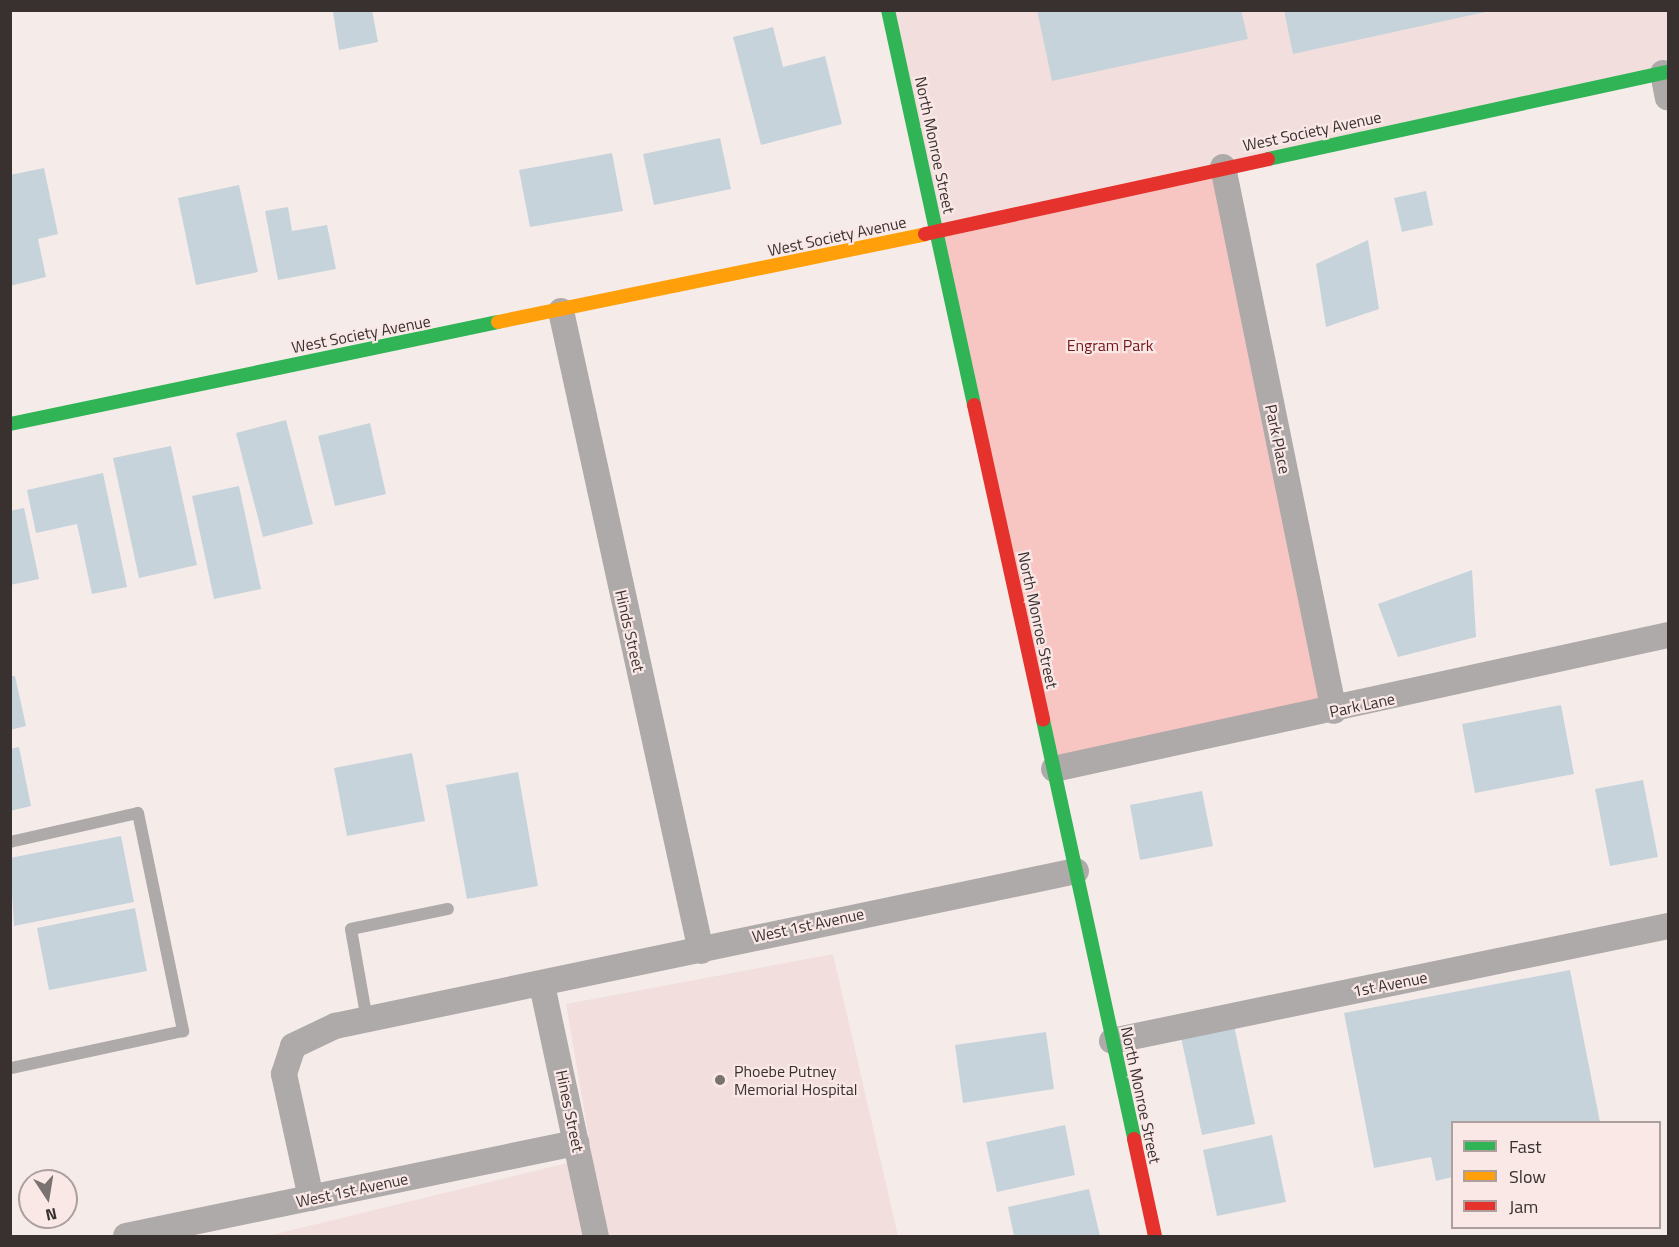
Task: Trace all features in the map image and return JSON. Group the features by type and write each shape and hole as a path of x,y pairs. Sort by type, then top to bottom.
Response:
{"street":[{"name":"North Monroe Street","path":"888,10 1155,1236"},
{"name":"West Society Avenue","path":"10,424 561,311 1666,72"},
{"path":"1666,72 1668,98"},
{"name":"Park Place","path":"1222,167 1334,711"},
{"name":"Hinds Street","path":"561,311 701,951"},
{"name":"Park Lane","path":"1054,769 1334,711 1668,635"},
{"name":"West 1st Avenue","path":"311,1198 284,1074 293,1046 334,1026 543,985 1076,872"},
{"name":"1st Avenue","path":"1112,1041 1668,926"},
{"name":"Hines Street","path":"543,985 596,1236"},
{"name":"West 1st Avenue","path":"126,1236 155,1233 577,1143"}],"lane":[{"path":"10,842 138,813 183,1031 11,1066"},
{"path":"367,1020 351,929 448,909"}],"shaded area":[{"path":"892,11 1668,11 1668,68 938,229"},
{"name":"Phoebe Putney Memorial Hospital","path":"833,954 898,1236 267,1236 592,1157 566,1004"}],"green space":[{"name":"Engram Park","path":"1221,169 1330,708 1054,765 938,233"}],"building":[{"path":"372,10 378,42 339,50 333,12"},
{"path":"1037,10 1241,10 1248,39 1052,81"},
{"path":"1284,10 1490,10 1490,11 1293,54"},
{"path":"773,27 783,67 825,56 842,124 761,145 733,37"},
{"path":"720,138 731,189 654,205 643,154"},
{"path":"612,153 623,211 530,227 519,170"},
{"path":"44,168 58,234 38,239 46,277 10,286 10,175"},
{"path":"239,185 258,272 196,285 178,198"},
{"path":"1426,191 1433,225 1402,232 1394,198"},
{"path":"288,207 292,231 327,225 336,269 278,280 265,211"},
{"path":"1368,240 1379,309 1326,327 1316,264"},
{"path":"286,420 313,524 263,537 236,433"},
{"path":"370,423 386,494 335,506 318,436"},
{"path":"171,446 197,565 139,578 113,458"},
{"path":"103,473 127,587 92,594 77,524 36,533 27,490"},
{"path":"239,486 261,589 214,599 192,496"},
{"path":"24,508 39,579 10,585 10,511"},
{"path":"1472,570 1476,637 1398,657 1378,604"},
{"path":"10,676 15,676 26,726 10,730"},
{"path":"1561,705 1574,774 1475,793 1462,724"},
{"path":"19,747 31,806 10,811 10,749"},
{"path":"412,753 425,821 347,836 334,768"},
{"path":"518,772 538,886 467,899 446,785"},
{"path":"1643,780 1658,857 1610,866 1595,789"},
{"path":"1202,791 1213,846 1140,860 1130,805"},
{"path":"121,836 134,902 14,926 10,858"},
{"path":"135,908 147,971 49,990 37,928"},
{"path":"1570,970 1600,1121 1451,1121 1451,1177 1436,1181 1431,1157 1374,1168 1344,1013"},
{"path":"1232,1016 1255,1124 1202,1135 1179,1028"},
{"path":"1046,1032 1054,1089 963,1103 955,1045"},
{"path":"1065,1125 1075,1175 997,1192 986,1142"},
{"path":"1272,1135 1286,1202 1217,1216 1203,1150"},
{"path":"1089,1189 1100,1236 1014,1236 1008,1207"}],"traffic: fast":[{"path":"888,10 974,405"},
{"path":"1268,159 1668,72"},
{"path":"10,424 498,322"},
{"path":"1043,720 1134,1139"}],"traffic: slow":[{"path":"498,322 925,234"}],"traffic: jam":[{"path":"925,234 1268,159"},
{"path":"974,405 1043,720"},
{"path":"1134,1139 1155,1236"}],"place":[{"name":"Phoebe Putney Memorial Hospital","path":"720,1080"}]}
